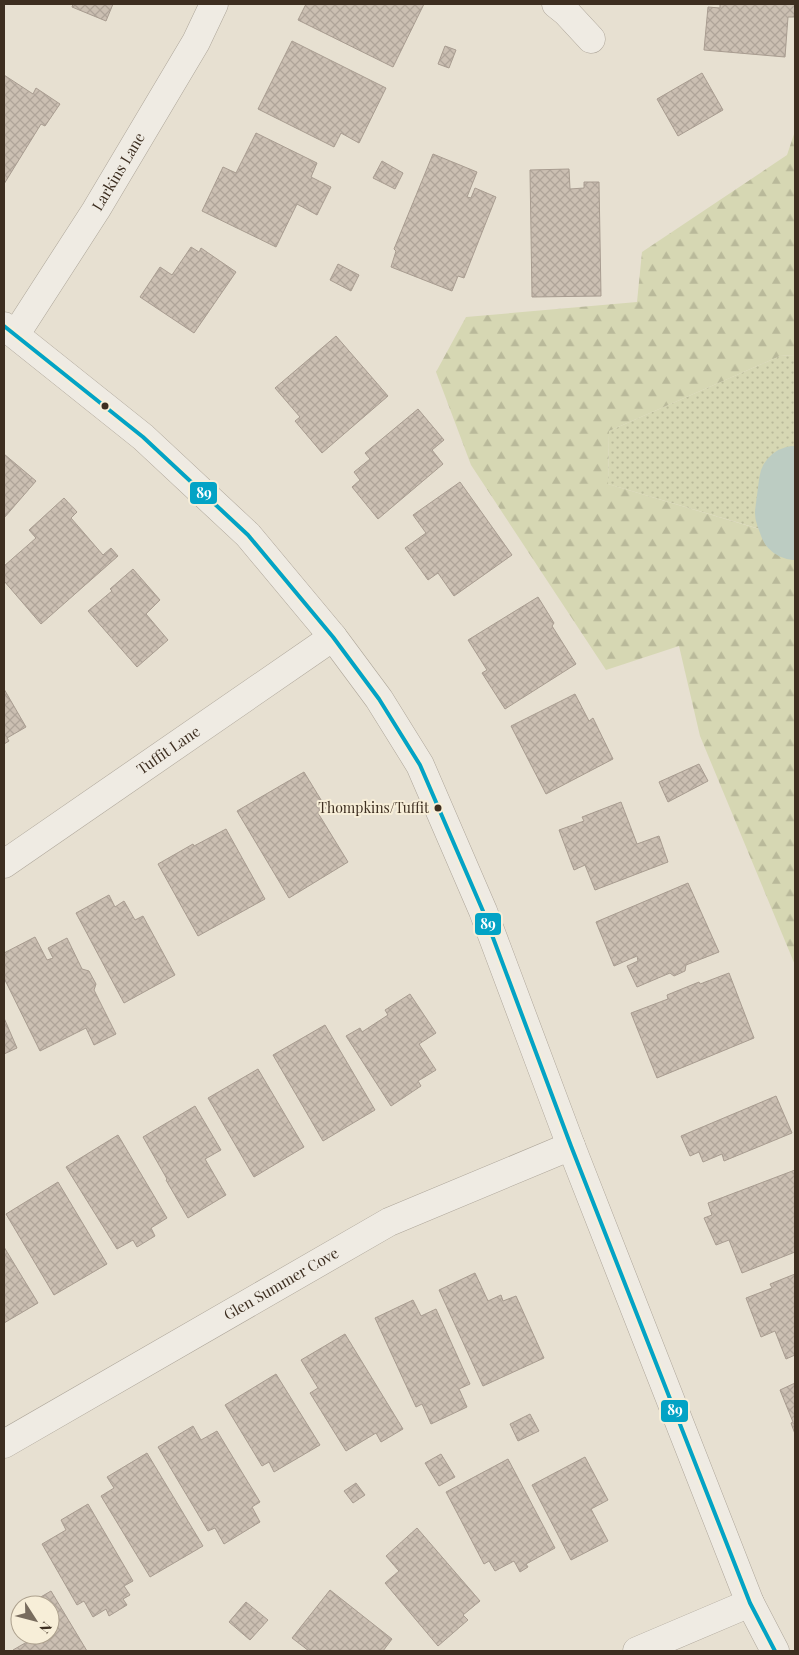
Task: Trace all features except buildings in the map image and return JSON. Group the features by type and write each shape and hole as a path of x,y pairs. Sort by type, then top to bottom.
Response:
{"street":[{"name":"Larkins Lane","path":"10,330 96,210 196,42 214,4"},
{"path":"556,4 591,39"},
{"path":"10,330 143,436 248,535 333,637 379,699 420,765 483,911 571,1146 750,1603 775,1651"},
{"name":"Tuffit Lane","path":"4,864 333,637"},
{"name":"Glen Summer Cove","path":"4,1444 389,1222 571,1146"},
{"path":"637,1651 750,1603"}],"green space":[{"path":"795,131 795,355 780,356 609,431 608,484 779,535 795,532 795,965 700,736 679,646 606,670 471,465 436,372 466,317 637,302 642,252 787,155"},
{"path":"795,355 795,532 780,535 608,484 609,431 780,356"}],"waterway":[{"path":"795,482 791,513 795,524"}],"transit line":[{"name":"89","path":"4,326 143,437 248,535 333,637 379,699 420,765 483,911 571,1146 750,1603 775,1651"}],"place":[{"name":"Thompkins/Tuffit","path":"438,808"}]}
